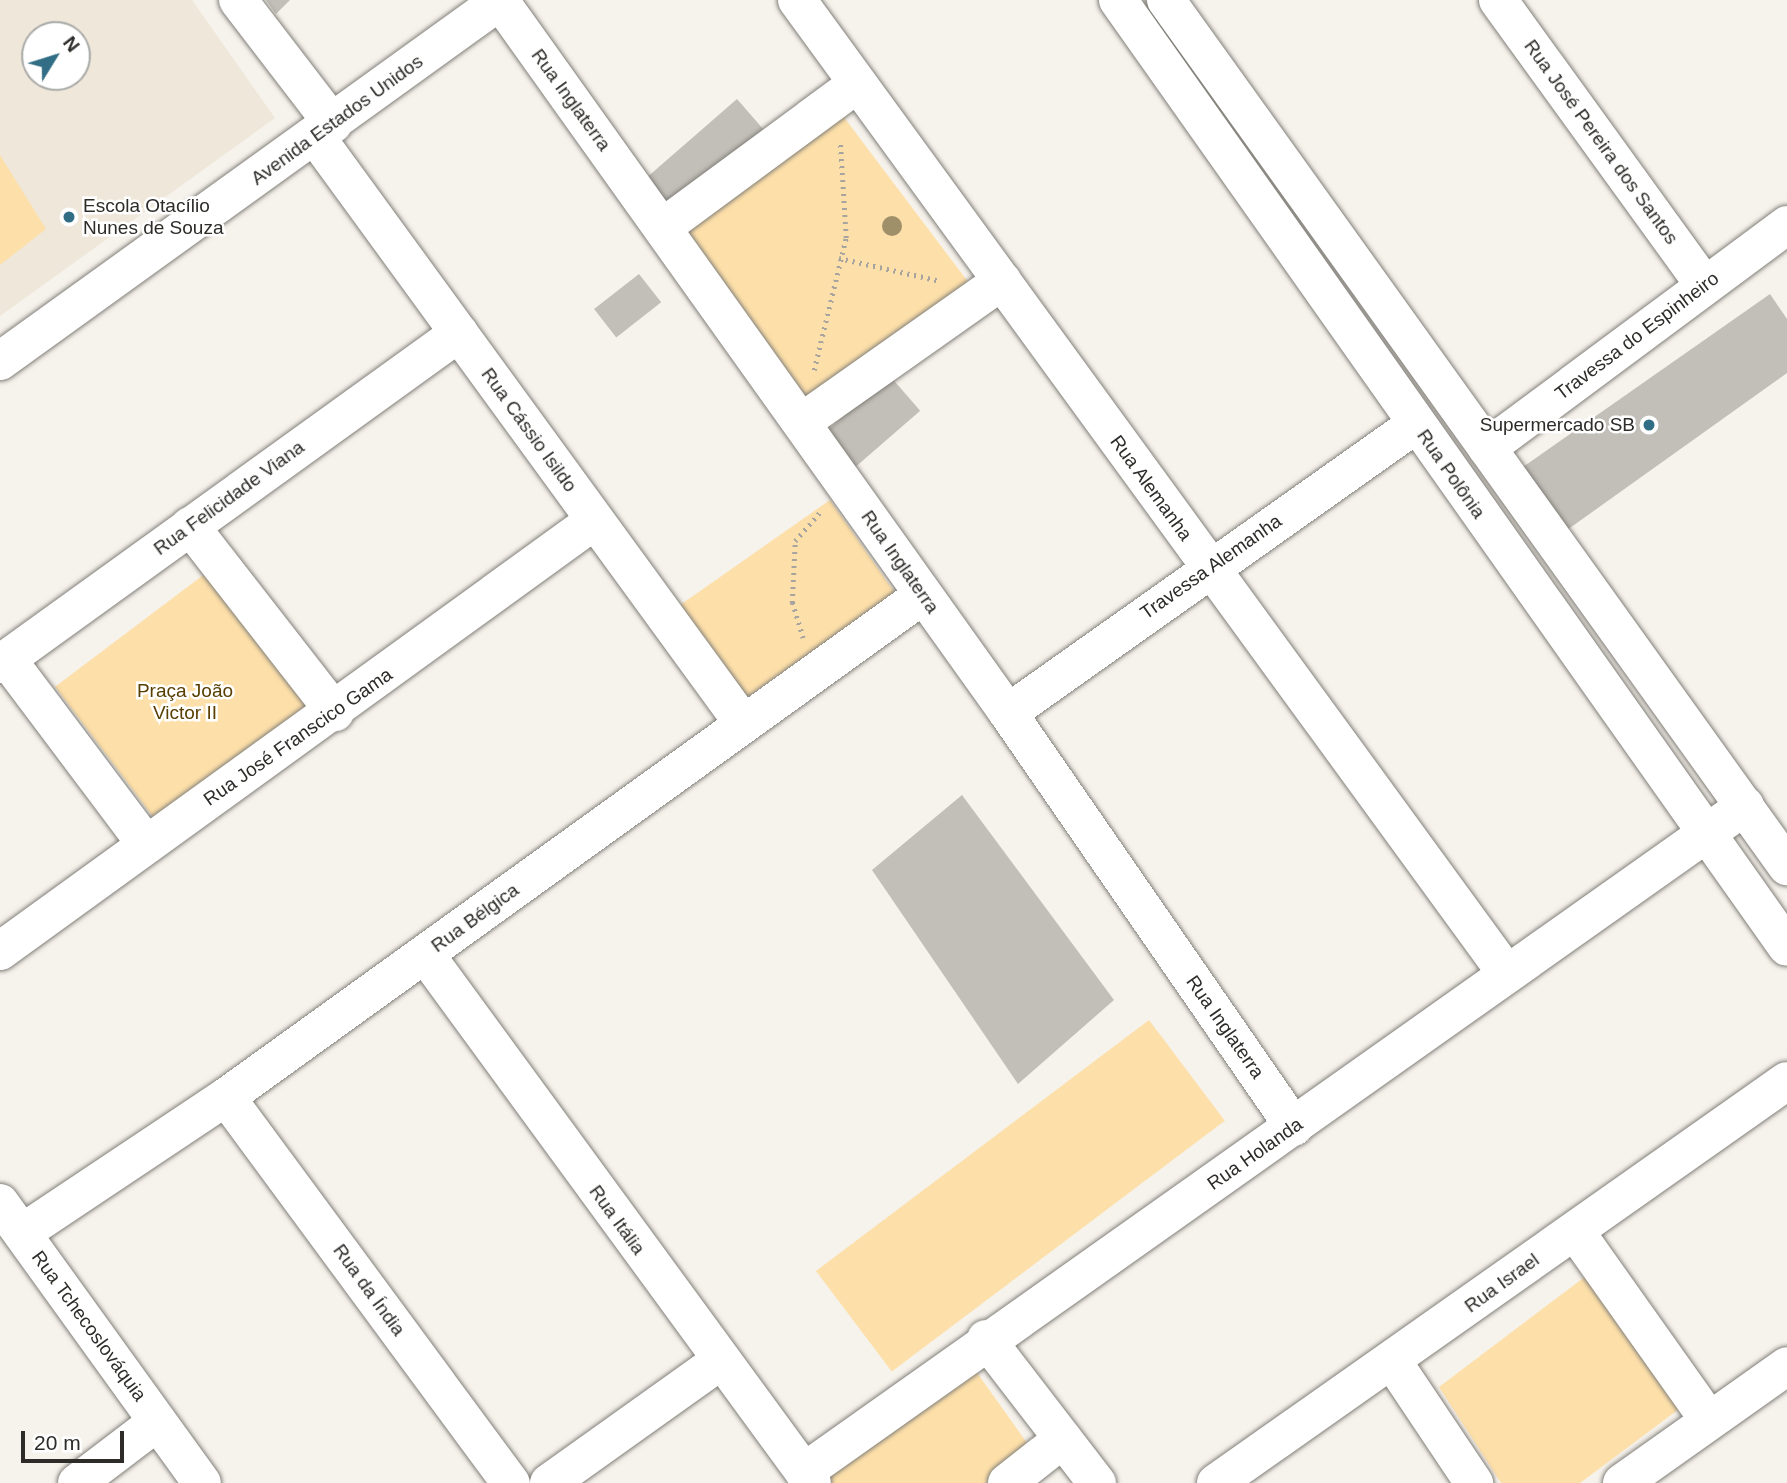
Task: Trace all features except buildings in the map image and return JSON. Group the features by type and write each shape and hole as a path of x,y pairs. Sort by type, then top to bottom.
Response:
{"street":[{"name":"Rua Cássio Isildo","path":"238,0 459,333 743,723"},
{"name":"Rua Alemanha","path":"796,0 845,93 1002,281 1507,974"},
{"name":"Rua Polônia","path":"1118,0 1705,836 1787,947"},
{"path":"1166,0 1787,866"},
{"name":"Rua José Pereira dos Santos","path":"1498,0 1704,285"},
{"name":"Avenida Estados Unidos","path":"0,361 325,131 501,1"},
{"name":"Rua Inglaterra","path":"501,1 1008,713 1294,1127"},
{"path":"663,227 845,93"},
{"name":"Travessa do Espinheiro","path":"1487,448 1787,225"},
{"path":"802,422 1002,281"},
{"name":"Rua Felicidade Viana","path":"3,661 459,333"},
{"name":"Travessa Alemanha","path":"1008,713 1208,567 1416,424"},
{"name":"Rua José Franscico Gama","path":"0,951 146,844 335,712 594,521"},
{"path":"190,526 335,712"},
{"name":"Rua Bélgica","path":"22,1233 226,1097 923,595"},
{"path":"3,661 146,844"},
{"name":"Rua Holanda","path":"808,1478 986,1339 1294,1127 1745,806"},
{"name":"Rua Itália","path":"425,954 808,1478"},
{"name":"Rua Israel","path":"1216,1483 1393,1362 1787,1080"},
{"name":"Rua da Índia","path":"226,1097 511,1483"},
{"name":"Rua Tchecoslováquia","path":"0,1203 202,1483"},
{"path":"1574,1231 1709,1420"},
{"path":"986,1339 1097,1483"},
{"path":"549,1483 720,1361"},
{"path":"1393,1362 1475,1483"},
{"path":"1622,1483 1787,1366"},
{"path":"77,1483 157,1422"},
{"path":"1007,1483 1063,1439"}],"path":[{"path":"813,375 847,211 845,93"},
{"path":"839,258 947,283"},
{"path":"821,667 803,639 792,603 795,541 848,487"}],"shaded area":[{"name":"Escola Otacílio Nunes de Souza","path":"0,0 192,0 275,118 0,316"}],"green space":[{"path":"837,108 972,288 811,409 676,230"},
{"path":"0,155 46,229 0,265"},
{"path":"830,500 895,593 735,706 669,612"},
{"name":"Praça João Victor II","path":"206,573 316,719 165,833 55,687"},
{"path":"1149,1020 1225,1121 892,1372 816,1271"},
{"path":"1586,1276 1687,1403 1580,1483 1501,1483 1439,1387"},
{"path":"973,1367 1049,1474 1037,1483 820,1483"}],"place":[{"name":"Escola Otacílio Nunes de Souza","path":"69,217"},
{"name":"Supermercado SB","path":"1649,425"}]}
